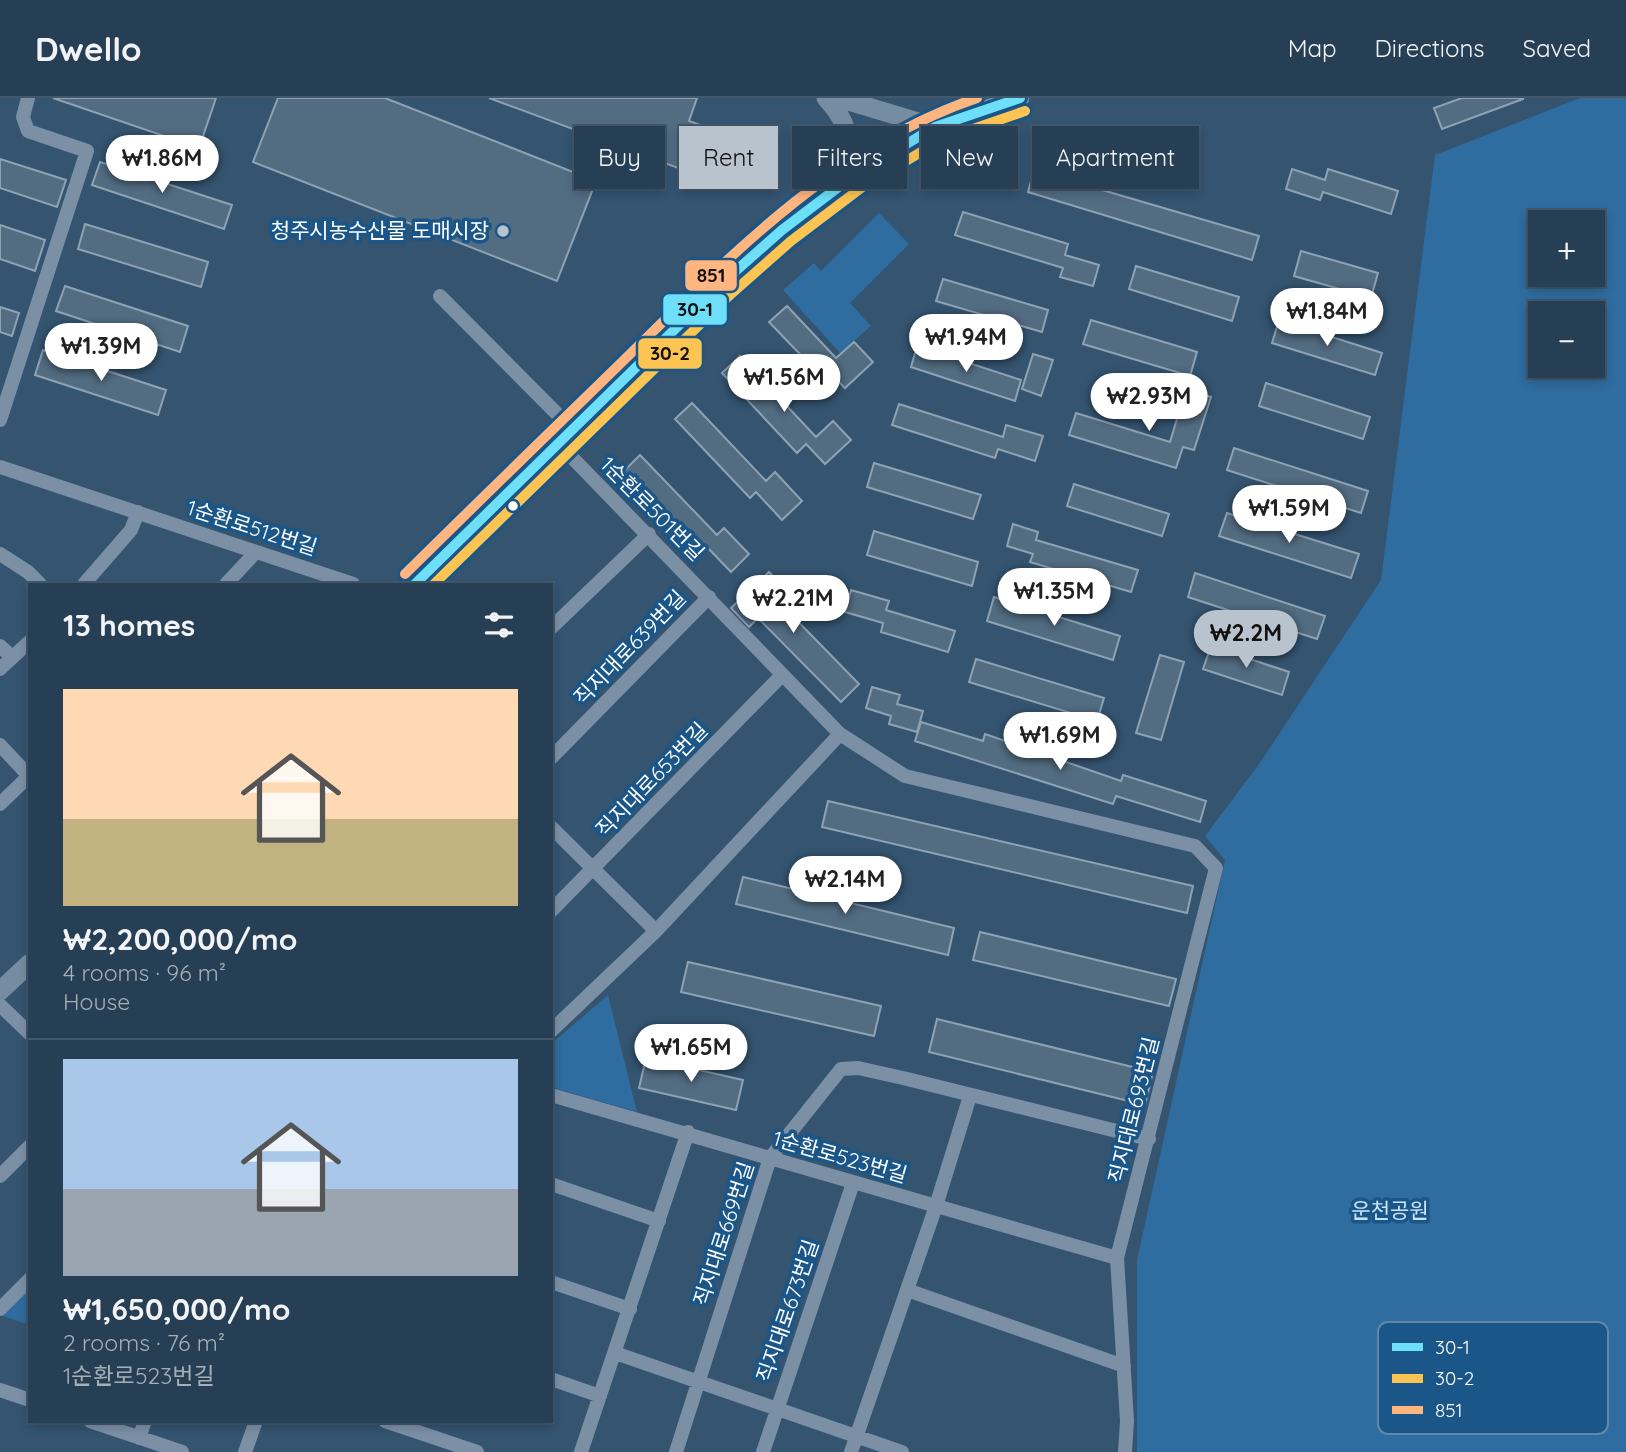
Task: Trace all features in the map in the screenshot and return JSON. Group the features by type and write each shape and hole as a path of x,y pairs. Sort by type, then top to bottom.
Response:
{"street":[{"path":"0,420 87,151 28,131 23,117 28,98"},
{"path":"826,98 843,118 848,131 845,155 828,194"},
{"path":"838,98 932,126"},
{"path":"938,126 1020,98"},
{"path":"416,583 567,438 721,284 828,194 921,136"},
{"name":"1순환로501번길","path":"440,296 649,534 781,677 840,734 905,776 1195,846 1216,868"},
{"name":"1순환로512번길","path":"0,467 350,583"},
{"path":"85,583 131,530 138,512"},
{"path":"553,626 649,534"},
{"path":"227,583 256,552"},
{"path":"0,554 28,572 39,583"},
{"name":"직지대로639번길","path":"553,756 709,597"},
{"path":"0,669 28,643"},
{"path":"0,646 12,657"},
{"name":"직지대로653번길","path":"553,909 781,677"},
{"path":"553,1029 656,931 840,734"},
{"path":"0,745 28,774"},
{"path":"0,804 28,776"},
{"path":"553,829 656,931"},
{"name":"직지대로693번길","path":"1125,1452 1124,1366 1117,1258 1216,868"},
{"path":"0,991 28,965"},
{"path":"0,1005 28,1032"},
{"name":"직지대로669번길","path":"676,1452 770,1158 841,1069 858,1068 1149,1139"},
{"name":"1순환로523번길","path":"553,1096 688,1132 853,1183 1117,1258"},
{"path":"851,1452 936,1206 970,1096"},
{"path":"580,1452 688,1132"},
{"path":"0,1175 28,1148"},
{"name":"직지대로673번길","path":"763,1452 853,1183"},
{"path":"553,1185 659,1221"},
{"path":"0,1309 28,1281"},
{"path":"553,1283 630,1309"},
{"path":"906,1290 1124,1366"},
{"path":"615,1353 902,1452"},
{"path":"553,1380 600,1396"},
{"path":"0,1390 28,1399"},
{"path":"96,1423 182,1452"},
{"path":"139,1438 144,1423"},
{"path":"245,1452 255,1423"},
{"path":"391,1423 477,1452"}],"green space":[{"name":"운천공원","path":"1580,98 1626,98 1626,1452 1137,1452 1137,1260 1225,860 1205,836 1259,764 1381,580 1435,155"},
{"path":"879,213 909,244 850,303 871,326 840,353 783,290 814,263 821,271"},
{"path":"608,995 637,1112 553,1088 553,1042"},
{"path":"28,1287 28,1324 0,1315"}],"building":[{"path":"53,98 216,98 199,148"},
{"name":"청주시농수산물 도매시장","path":"278,98 385,98 574,172 574,189 593,189 557,281 253,162"},
{"path":"489,98 697,98 689,121 703,126 679,126 679,168 665,163 665,126 574,126 574,129"},
{"path":"1462,98 1523,99 1442,129 1434,108"},
{"path":"0,159 66,180 57,207 0,188"},
{"path":"100,162 232,205 224,229 92,185"},
{"path":"1292,169 1325,180 1328,169 1398,191 1391,214 1323,192 1320,200 1286,189"},
{"path":"1032,177 1032,189 1099,189 1259,236 1252,260 1028,192"},
{"path":"963,212 1068,244 1065,255 1099,265 1093,286 1060,277 1063,268 955,235"},
{"path":"85,224 208,262 201,287 78,249"},
{"path":"0,225 45,240 35,271 0,259"},
{"path":"1301,251 1378,273 1371,298 1294,276"},
{"path":"1136,266 1239,297 1232,321 1129,289"},
{"path":"943,279 1048,310 1042,332 936,301"},
{"path":"65,286 188,326 180,352 56,311"},
{"path":"787,306 836,358 854,342 873,362 845,388 826,369 820,375 769,322"},
{"path":"0,307 19,313 12,336 0,332"},
{"path":"1091,320 1197,352 1190,376 1083,344"},
{"path":"1279,320 1382,353 1375,375 1272,343"},
{"path":"917,346 1021,380 1015,401 911,367"},
{"path":"43,350 166,390 158,415 35,375"},
{"path":"1033,354 1053,360 1041,396 1022,389"},
{"path":"740,356 816,437 833,421 851,440 825,464 806,444 797,453 722,373"},
{"path":"1266,383 1370,417 1363,439 1259,406"},
{"path":"1186,389 1211,397 1194,450 1183,447 1176,468 1069,435 1076,413 1170,442"},
{"path":"692,403 766,481 775,472 802,501 782,520 756,492 750,498 675,419"},
{"path":"899,404 1003,437 1006,425 1043,436 1035,461 998,449 995,458 892,425"},
{"path":"1234,448 1368,491 1361,513 1227,470"},
{"path":"640,455 717,535 724,528 749,554 731,572 705,545 699,551 623,472"},
{"path":"874,463 981,495 973,519 867,487"},
{"path":"1074,484 1169,514 1162,536 1067,506"},
{"path":"1227,513 1359,554 1351,578 1219,536"},
{"path":"1013,524 1038,532 1036,540 1138,570 1131,592 1030,562 1033,554 1007,546"},
{"path":"874,531 978,562 972,586 867,555"},
{"path":"769,572 787,591 777,600 859,684 841,702 758,618 749,627 731,608"},
{"path":"1195,573 1325,616 1317,639 1188,597"},
{"path":"851,590 889,601 886,610 955,631 948,652 881,632 883,623 845,612"},
{"path":"994,597 1120,636 1113,660 987,621"},
{"path":"1211,646 1289,672 1282,695 1203,669"},
{"path":"1160,655 1184,662 1161,740 1136,733"},
{"path":"976,659 1104,698 1097,721 969,682"},
{"path":"872,687 900,695 897,704 923,711 917,732 889,724 891,716 866,708"},
{"path":"921,722 983,741 985,734 1121,781 1123,775 1206,801 1200,822 1116,796 1113,804 915,741"},
{"path":"828,801 1193,886 1187,913 822,827"},
{"path":"743,877 954,928 948,955 736,904"},
{"path":"980,932 1176,979 1169,1006 973,960"},
{"path":"688,962 881,1006 874,1036 681,992"},
{"path":"937,1019 1153,1072 1145,1105 929,1052"},
{"path":"646,1058 743,1080 736,1110 639,1088"}],"transit line":[{"name":"851","path":"405,574 702,284 786,209 830,175 876,145 925,119 977,98"},
{"name":"30-1","path":"416,583 721,284 782,230 853,176 935,127 1020,98"},
{"name":"30-2","path":"435,583 731,294 791,241 861,188 941,140 1025,111"}],"place":[{"name":"청주시농수산물 도매시장","path":"503,231"}]}
